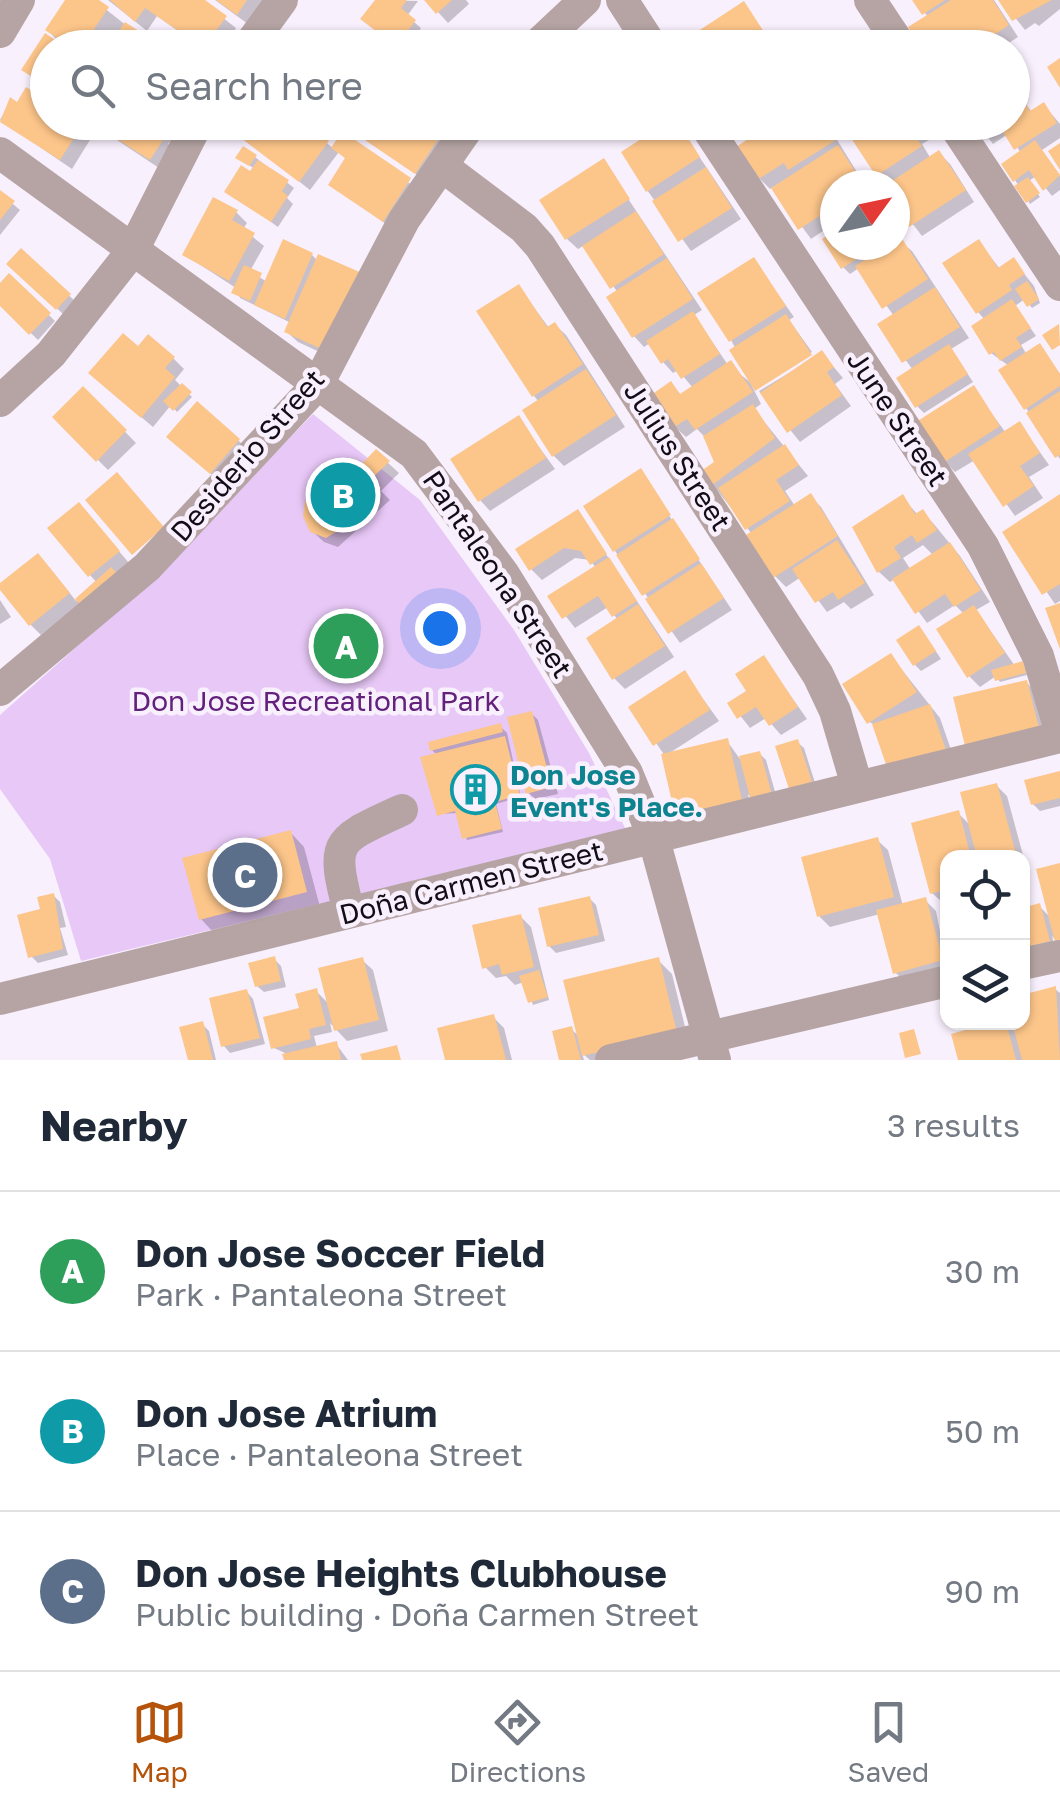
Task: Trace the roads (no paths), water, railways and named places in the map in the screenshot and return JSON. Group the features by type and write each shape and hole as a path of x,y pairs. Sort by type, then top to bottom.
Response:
{"street":[{"path":"0,32 19,0"},
{"path":"260,30 282,0"},
{"path":"553,30 585,0"},
{"path":"622,0 642,30"},
{"path":"870,0 890,30"},
{"path":"0,401 51,354 133,250 189,140"},
{"name":"Desiderio Street","path":"0,690 147,567 318,384 404,220 460,140"},
{"name":"June Street","path":"715,140 983,546 1038,656 1060,734"},
{"path":"964,140 1060,285"},
{"name":"Pantaleona Street","path":"0,153 414,454 438,480 627,773 653,836 713,1048"},
{"name":"Julius Street","path":"442,166 524,228 540,246 818,675 835,710 857,786"},
{"name":"Doña Carmen Street","path":"0,999 1060,734"},
{"path":"348,912 336,859 341,846 367,826 402,810"},
{"path":"1030,962 1060,956"},
{"path":"611,1060 713,1048 940,983"}],"place":[{"name":"Don Jose Atrium","path":"343,495"},
{"name":"Don Jose Soccer Field","path":"346,646"},
{"name":"Don Jose Event's Place.","path":"475,790"},
{"name":"Don Jose Heights Clubhouse","path":"245,875"}],"park label":[{"name":"Don Jose Recreational Park","path":"316,700"}]}
